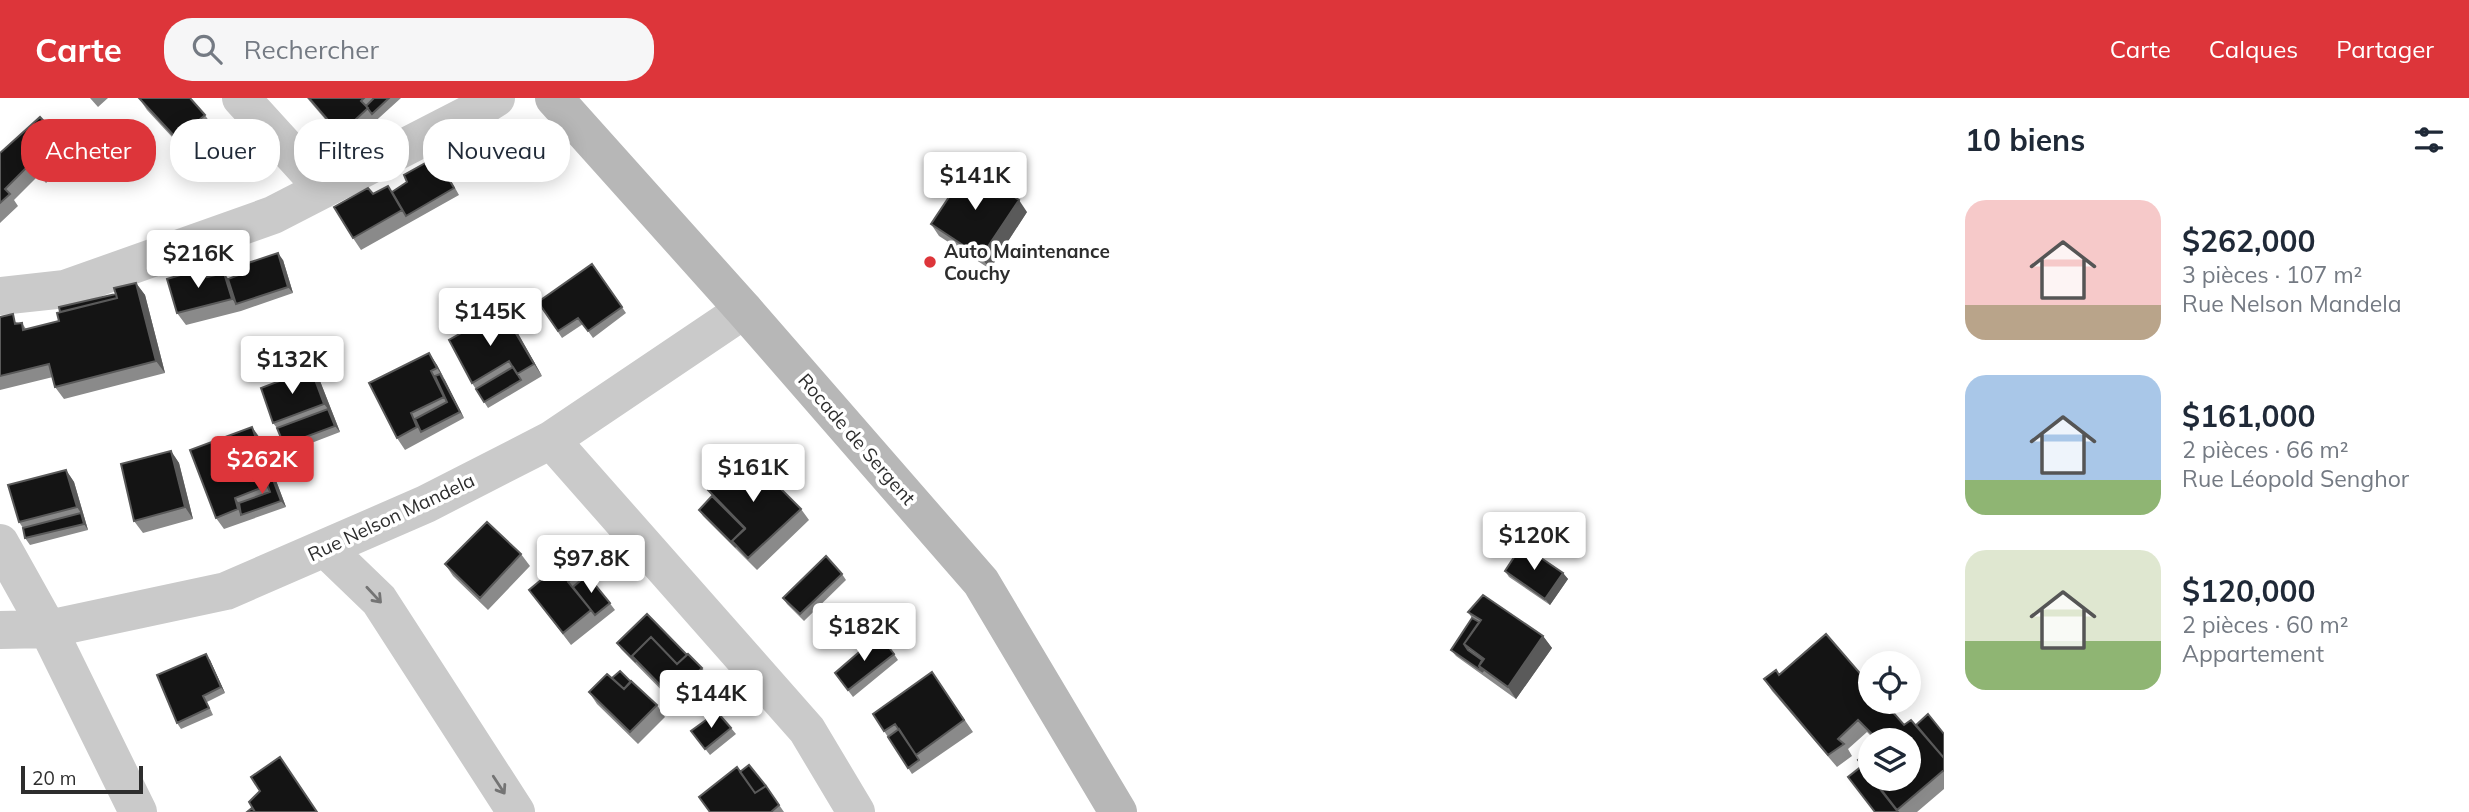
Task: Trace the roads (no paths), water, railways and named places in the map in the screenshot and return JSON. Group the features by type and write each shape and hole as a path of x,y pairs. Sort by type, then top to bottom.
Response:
{"main road":[{"name":"Rocade de Sergent","path":"554,98 744,310 981,582 1118,812"}],"street":[{"path":"241,98 323,188"},
{"path":"0,296 65,289 273,215 496,98"},
{"name":"Rue Nelson Mandela","path":"0,630 48,629 226,590 325,548 426,504 551,440 744,310"},
{"path":"551,440 807,730 856,812"},
{"path":"0,543 48,629 138,812"},
{"path":"325,548 379,600 516,812"}],"place":[{"name":"Auto Maintenance Couchy","path":"930,262"}]}
